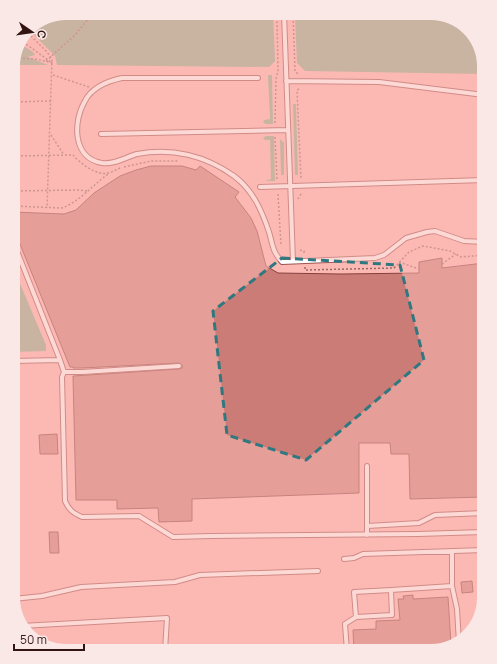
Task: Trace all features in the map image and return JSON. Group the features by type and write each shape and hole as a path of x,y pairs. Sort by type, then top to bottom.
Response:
{"lane":[{"path":"284,20 293,261"},
{"path":"258,78 122,78 108,82 95,89 86,98 80,108 77,138 80,148 86,155 101,163 108,163 138,154 164,152 191,154 214,164 235,177 246,187 258,204 265,221 272,248 282,262 375,258 384,255 406,238 435,231 464,241 477,242"},
{"path":"286,81 379,82 477,94"},
{"path":"101,134 288,130"},
{"path":"260,187 477,180"},
{"path":"20,259 64,372 62,377 65,501 69,509 74,514 82,516 138,516 173,537 477,532"},
{"path":"20,361 60,360"},
{"path":"64,372 179,366"},
{"path":"367,466 368,535"},
{"path":"368,526 419,523 435,515 477,513"},
{"path":"344,559 354,558 364,554 477,550"},
{"path":"452,552 452,586 457,609 459,635"},
{"path":"20,598 42,596 81,587 175,582 200,575 318,571"},
{"path":"356,617 354,592 452,586"},
{"path":"346,644 345,624 356,617 392,615 391,590"},
{"path":"29,626 167,618 165,644"}],"path":[{"path":"21,58 47,60 75,35 87,20"},
{"path":"275,124 276,79 278,71 276,20"},
{"path":"293,20 295,71 301,76 302,88 297,90 301,180"},
{"path":"31,36 51,57 53,63 47,208"},
{"path":"26,44 53,63"},
{"path":"53,75 95,89"},
{"path":"20,102 51,101"},
{"path":"50,134 64,155"},
{"path":"275,135 278,182"},
{"path":"20,156 72,155 80,164 108,174"},
{"path":"20,206 62,208 69,206 80,198 86,191 108,174 121,168 145,162 164,160 184,162"},
{"path":"278,190 281,252"},
{"path":"20,191 86,191"},
{"path":"442,264 456,254"},
{"path":"399,262 419,269"}],"highlighted area":[{"path":"282,258 400,265 424,360 306,460 227,435 213,311"}],"green space":[{"path":"60,20 273,20 275,61 269,67 57,65 55,56 33,34 43,26"},
{"path":"295,20 434,20 446,22 464,33 472,45 477,60 477,74 305,71 297,63"},
{"path":"24,47 35,55 28,57 48,65 20,65"},
{"path":"268,75 272,75 273,124 266,124 263,122 264,120 270,119"},
{"path":"293,104 296,104 298,175 295,175"},
{"path":"266,136 274,136 275,181 265,181 271,179 270,140 265,140 263,138"},
{"path":"280,139 284,143 284,175 281,175"},
{"path":"20,284 46,345 46,351 20,352"}],"building":[{"path":"151,166 182,166 196,170 200,166 239,192 235,197 251,218 257,231 266,266 278,273 419,273 419,262 442,258 442,268 477,264 477,497 410,499 409,454 391,454 390,443 359,443 359,493 192,499 192,521 159,522 158,508 117,509 117,500 76,500 73,376 179,369 182,368 182,365 179,363 82,368 70,367 20,244 20,212 64,214 76,210 94,193 120,176"},
{"path":"57,434 58,454 40,454 39,435"},
{"path":"49,532 58,532 59,553 50,553"},
{"path":"472,581 473,592 462,593 461,582"},
{"path":"413,595 413,599 448,597 451,640 437,644 354,644 353,630 376,629 376,621 400,620 398,599 404,599 403,596"}]}
